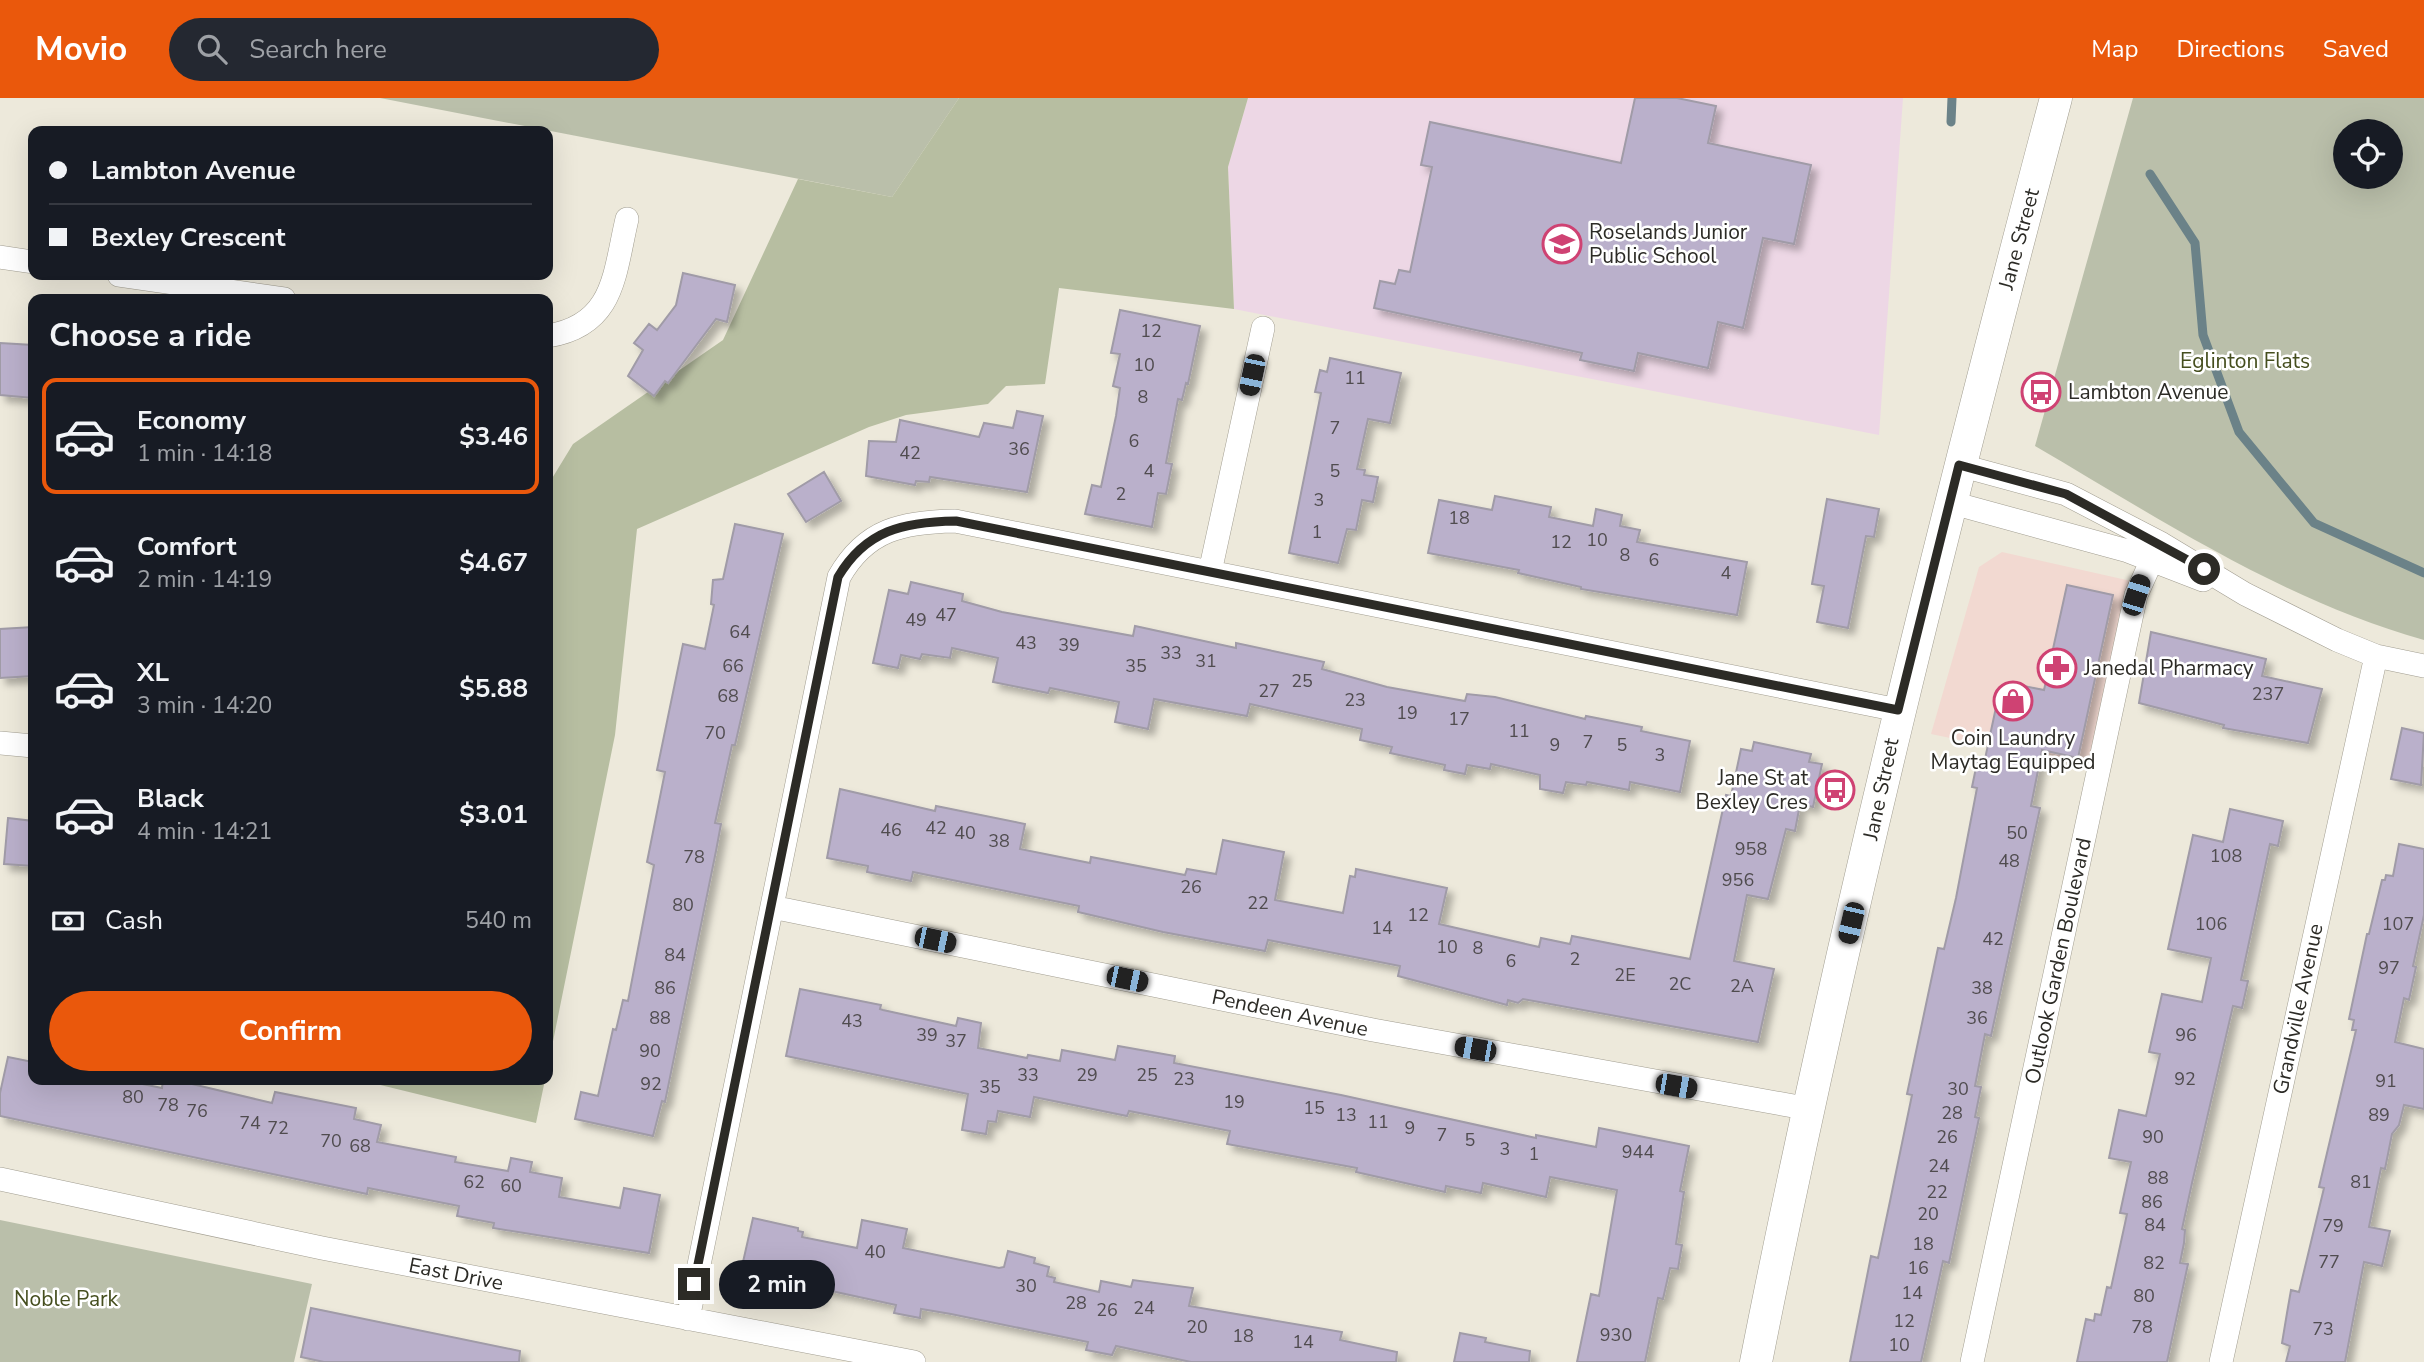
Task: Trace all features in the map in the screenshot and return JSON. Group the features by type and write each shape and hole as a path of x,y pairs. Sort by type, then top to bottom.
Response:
{"main road":[{"name":"Jane Street","path":"1756,1362 1898,710 1949,502 2056,98"}],"street":[{"path":"553,335 573,329 601,310 610,294 627,219"},
{"path":"0,257 28,261"},
{"path":"153,280 250,294"},
{"path":"1210,572 1263,328"},
{"path":"1959,465 2066,494 2162,544 2245,594 2376,656 2424,666"},
{"path":"1949,502 2128,551 2151,562 2245,594"},
{"path":"688,1319 838,577 851,555 870,541 915,522 956,521 1898,710"},
{"name":"Outlook Garden Boulevard","path":"1972,1362 2136,595 2151,562"},
{"name":"Grandville Avenue","path":"2221,1362 2376,656"},
{"path":"0,743 28,746"},
{"name":"Pendeen Avenue","path":"772,906 1373,1030 1810,1109"},
{"name":"East Drive","path":"0,1179 322,1248 914,1362"}],"shaded area":[{"name":"Roselands Junior Public School","path":"1248,98 1903,98 1879,435 1234,309 1228,167"},
{"path":"2002,552 2131,581 2094,768 1931,734 1979,567"}],"green space":[{"path":"380,98 959,98 892,197 553,131 553,126 525,126"},
{"path":"959,98 1248,98 1228,167 1234,309 1059,288 1045,384 1006,386 988,404 906,415 869,427 637,529 615,735 553,1041 553,477 573,444 723,340 798,179 892,197"},
{"name":"Eglinton Flats","path":"2133,98 2424,98 2424,640 2372,623 2272,581 2176,529 2035,446"},
{"path":"380,1085 544,1085 536,1123"},
{"name":"Noble Park","path":"0,1220 312,1284 294,1362 0,1362"}],"building":[{"path":"1635,98 1677,98 1716,106 1708,143 1811,165 1794,244 1763,238 1743,328 1718,322 1708,368 1638,353 1634,371 1580,360 1582,353 1374,308 1380,281 1395,284 1399,270 1410,272 1432,167 1421,165 1430,122 1621,163"},
{"path":"683,273 735,285 727,322 716,319 668,383 665,381 654,396 628,376 643,350 634,343 649,324 657,330 676,305"},
{"path":"1120,310 1200,326 1188,384 1186,383 1182,400 1178,399 1166,463 1172,464 1166,494 1158,493 1152,527 1085,514 1092,485 1101,487 1116,416 1120,388 1113,386 1120,354 1111,353"},
{"path":"0,343 28,345 28,398 0,395"},
{"path":"1330,358 1401,373 1390,423 1368,419 1357,469 1365,470 1364,475 1378,477 1373,502 1362,500 1356,530 1347,529 1338,563 1289,553 1321,393 1315,392 1320,370 1327,372"},
{"path":"1017,411 1043,416 1027,492 930,477 929,482 916,481 915,485 866,476 869,441 896,442 900,420 979,437 984,423 1013,428"},
{"path":"824,472 841,501 806,522 788,494"},
{"path":"1495,496 1551,507 1549,517 1593,526 1596,509 1622,515 1620,526 1640,530 1637,542 1747,562 1737,615 1581,589 1518,573 1519,570 1428,553 1439,500 1492,510"},
{"path":"1827,499 1879,509 1874,537 1866,536 1848,628 1817,622 1824,586 1812,584"},
{"path":"735,524 783,534 715,823 721,824 716,851 665,1102 662,1101 653,1136 575,1119 581,1092 598,1096 613,1029 616,1030 623,1000 628,1001 654,865 647,862 665,772 657,770 683,644 705,649 714,605 711,604 713,580 723,579"},
{"path":"911,582 963,594 962,601 1002,612 1133,636 1135,626 1236,648 1236,643 1324,662 1322,669 1387,687 1465,701 1467,694 1495,697 1585,719 1586,716 1642,727 1641,731 1690,741 1680,792 1630,782 1629,790 1587,782 1586,785 1566,782 1563,793 1540,789 1540,775 1491,764 1490,769 1467,765 1465,774 1444,770 1445,765 1390,753 1392,747 1360,740 1362,729 1250,704 1247,716 1154,699 1148,729 1115,722 1119,702 1050,688 1048,693 993,682 998,658 952,648 950,658 922,654 920,659 901,655 898,668 873,663 889,590 908,594"},
{"path":"2067,585 2113,595 2078,758 2042,750 2031,806 2040,808 1991,1036 1985,1034 1975,1086 1981,1087 1975,1117 1979,1118 1949,1263 1943,1261 1921,1362 1850,1362 1871,1256 1878,1258 1912,1095 1907,1094 1938,948 1944,949 1956,898 1977,788 1972,787 1978,758 1985,759 1998,698 2019,685 2044,690"},
{"path":"28,627 28,676 0,678 0,629"},
{"path":"2151,632 2266,659 2262,676 2322,689 2308,743 2223,728 2224,725 2139,703"},
{"path":"2402,728 2424,733 2421,785 2391,779"},
{"path":"1754,742 1811,754 1809,762 1822,764 1813,807 1800,804 1795,831 1786,829 1768,899 1747,895 1734,961 1774,969 1758,1042 1523,999 1518,1003 1508,1000 1507,1005 1398,976 1400,966 1268,940 1265,951 1163,932 1078,912 1079,906 913,872 911,881 867,872 868,866 827,858 840,789 935,811 936,806 1025,824 1020,849 1090,863 1091,857 1185,875 1187,869 1216,874 1223,840 1284,852 1275,900 1343,913 1350,876 1355,877 1356,869 1447,888 1439,924 1539,947 1541,938 1570,944 1572,936 1690,959 1726,795 1731,796 1741,749 1752,751"},
{"path":"2230,809 2283,821 2278,846 2270,844 2241,980 2248,981 2242,1008 2233,1006 2182,1229 2185,1230 2180,1263 2188,1264 2167,1362 2077,1362 2086,1319 2094,1321 2095,1314 2101,1315 2107,1287 2111,1288 2127,1214 2120,1213 2131,1162 2109,1158 2119,1110 2146,1116 2160,1054 2149,1052 2162,994 2202,1002 2211,958 2168,949 2193,835 2223,842"},
{"path":"8,818 28,820 28,866 4,864"},
{"path":"2399,844 2424,849 2424,915 2409,1000 2404,998 2395,1042 2424,1049 2424,1109 2404,1105 2399,1125 2392,1134 2385,1169 2381,1168 2369,1227 2390,1231 2382,1266 2364,1262 2345,1362 2286,1362 2290,1346 2282,1343 2291,1290 2299,1292 2324,1188 2319,1187 2356,1030 2352,1030 2354,1020 2349,1019 2367,934 2382,880 2385,880 2386,875 2393,876"},
{"path":"800,989 881,1005 880,1009 883,1010 956,1026 958,1018 981,1023 978,1048 1027,1058 1028,1055 1060,1061 1062,1050 1115,1060 1118,1046 1175,1056 1174,1063 1341,1095 1536,1138 1536,1135 1596,1147 1599,1128 1689,1146 1680,1191 1684,1192 1676,1244 1682,1245 1678,1269 1670,1268 1663,1299 1658,1298 1645,1362 1577,1362 1591,1294 1599,1296 1617,1190 1550,1177 1546,1197 1483,1183 1481,1193 1446,1186 1445,1192 1356,1172 1357,1168 1227,1144 1230,1131 1129,1111 1127,1116 1034,1097 1030,1117 998,1111 996,1122 988,1121 986,1134 962,1130 968,1094 786,1056"},
{"path":"8,1057 28,1061 28,1085 147,1085 162,1088 162,1085 196,1085 272,1103 275,1092 356,1108 354,1119 381,1125 377,1142 456,1157 455,1162 508,1171 511,1158 532,1162 530,1172 562,1178 559,1197 620,1208 624,1188 660,1195 649,1253 493,1228 494,1223 457,1216 459,1206 368,1188 367,1194 0,1116 0,1093"},
{"path":"753,1218 798,1228 798,1231 803,1232 802,1237 857,1248 862,1220 907,1229 903,1248 999,1268 1004,1267 1008,1251 1035,1258 1034,1263 1049,1267 1047,1276 1055,1278 1054,1282 1099,1292 1101,1281 1131,1287 1133,1280 1193,1288 1189,1306 1342,1332 1340,1340 1397,1352 1396,1362 1191,1362 1116,1346 1112,1355 1086,1350 1088,1342 951,1314 921,1309 920,1318 894,1313 896,1305 822,1289 820,1300 738,1284"},
{"path":"311,1308 520,1351 519,1362 324,1362 301,1357"},
{"path":"1460,1333 1486,1338 1485,1342 1530,1351 1529,1362 1454,1362"}],"waterway":[{"path":"1951,122 1952,98"},
{"path":"2150,174 2195,243 2203,335 2239,432 2314,523 2424,573"}],"place":[{"name":"Roselands Junior Public School","path":"1562,244"},
{"name":"Lambton Avenue","path":"2041,392"},
{"name":"Janedal Pharmacy","path":"2057,668"},
{"name":"Coin Laundry Maytag Equipped","path":"2013,701"},
{"name":"Jane St at Bexley Cres","path":"1835,790"}],"route":[{"path":"694,1284 838,577 851,555 897,527 915,522 956,521 1898,710 1959,465 2016,478 2066,494 2204,569"}]}
